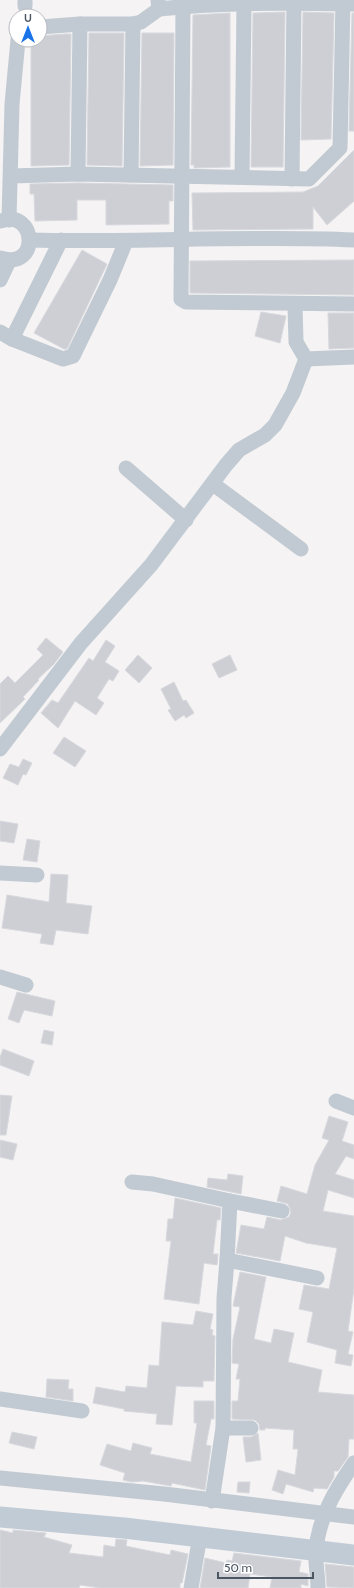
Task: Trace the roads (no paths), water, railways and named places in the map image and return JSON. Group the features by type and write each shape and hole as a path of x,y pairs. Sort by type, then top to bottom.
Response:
{"street":[{"path":"292,179 294,2"},
{"path":"11,176 78,174 242,176 306,180 313,177 340,148 347,2 294,2 183,7 158,5 141,22 133,24 80,24 48,26"},
{"path":"242,176 244,5"},
{"path":"183,7 180,296 183,301 295,305 354,304"},
{"path":"78,174 80,24"},
{"path":"132,175 133,24"},
{"path":"0,280 4,260 18,259 27,251 30,240 28,230 22,223 5,221 11,176 6,104 16,48"},
{"path":"30,240 126,241 181,239 353,239"},
{"path":"61,240 6,336 64,359 71,358 110,280 126,241"},
{"path":"2,742 81,643 151,565 239,450 265,435 275,425 294,393 306,359 296,342 295,305"},
{"path":"306,359 354,357"},
{"path":"126,468 186,520"},
{"path":"213,484 301,549"},
{"path":"0,872 37,875"},
{"path":"0,977 26,985"},
{"path":"336,1101 354,1108"},
{"path":"132,1182 154,1184 282,1211"},
{"path":"212,1500 223,1428 224,1298 230,1201"},
{"path":"227,1260 317,1278"},
{"path":"0,1399 82,1411"},
{"path":"223,1428 251,1428"},
{"path":"318,1588 316,1548 323,1516 342,1480 354,1463"},
{"path":"0,1478 212,1500 323,1516 354,1517"},
{"path":"0,1517 316,1548 354,1555"},
{"path":"191,1588 200,1536"}]}
